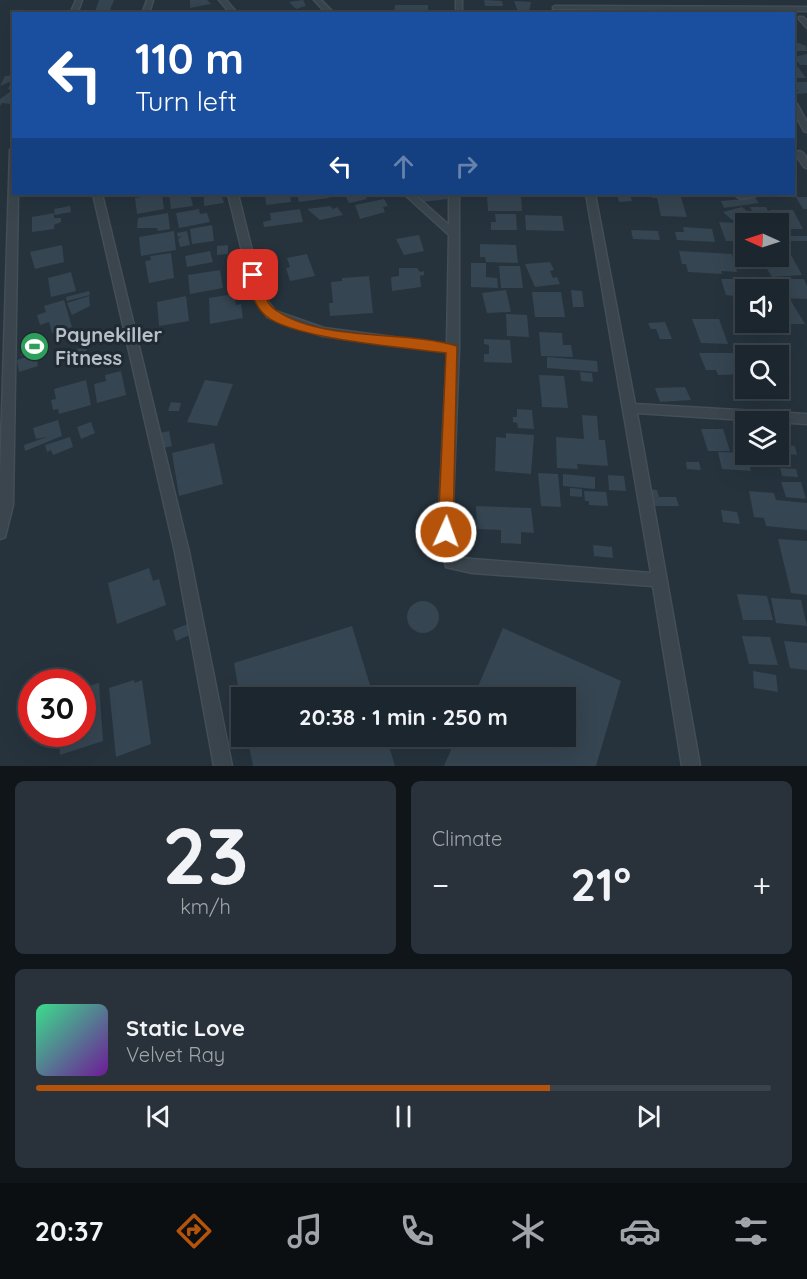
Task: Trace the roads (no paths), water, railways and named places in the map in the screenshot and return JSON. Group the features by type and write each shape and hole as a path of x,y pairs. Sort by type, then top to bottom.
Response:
{"street":[{"path":"222,0 233,12"},
{"path":"317,0 330,12"},
{"path":"555,7 601,11 807,9"},
{"path":"801,18 807,26"},
{"path":"795,108 807,129"},
{"path":"800,154 807,165"},
{"path":"0,533 6,505 12,195"},
{"path":"97,195 182,552 223,766"},
{"path":"233,195 258,296 271,314 323,332 453,349"},
{"path":"410,195 453,234"},
{"path":"454,195 453,349 446,532 451,562 472,566 660,580"},
{"path":"590,195 630,408 691,766"},
{"path":"741,196 747,195"},
{"path":"630,408 807,419"}],"place":[{"name":"Paynekiller Fitness","path":"34,346"}]}
